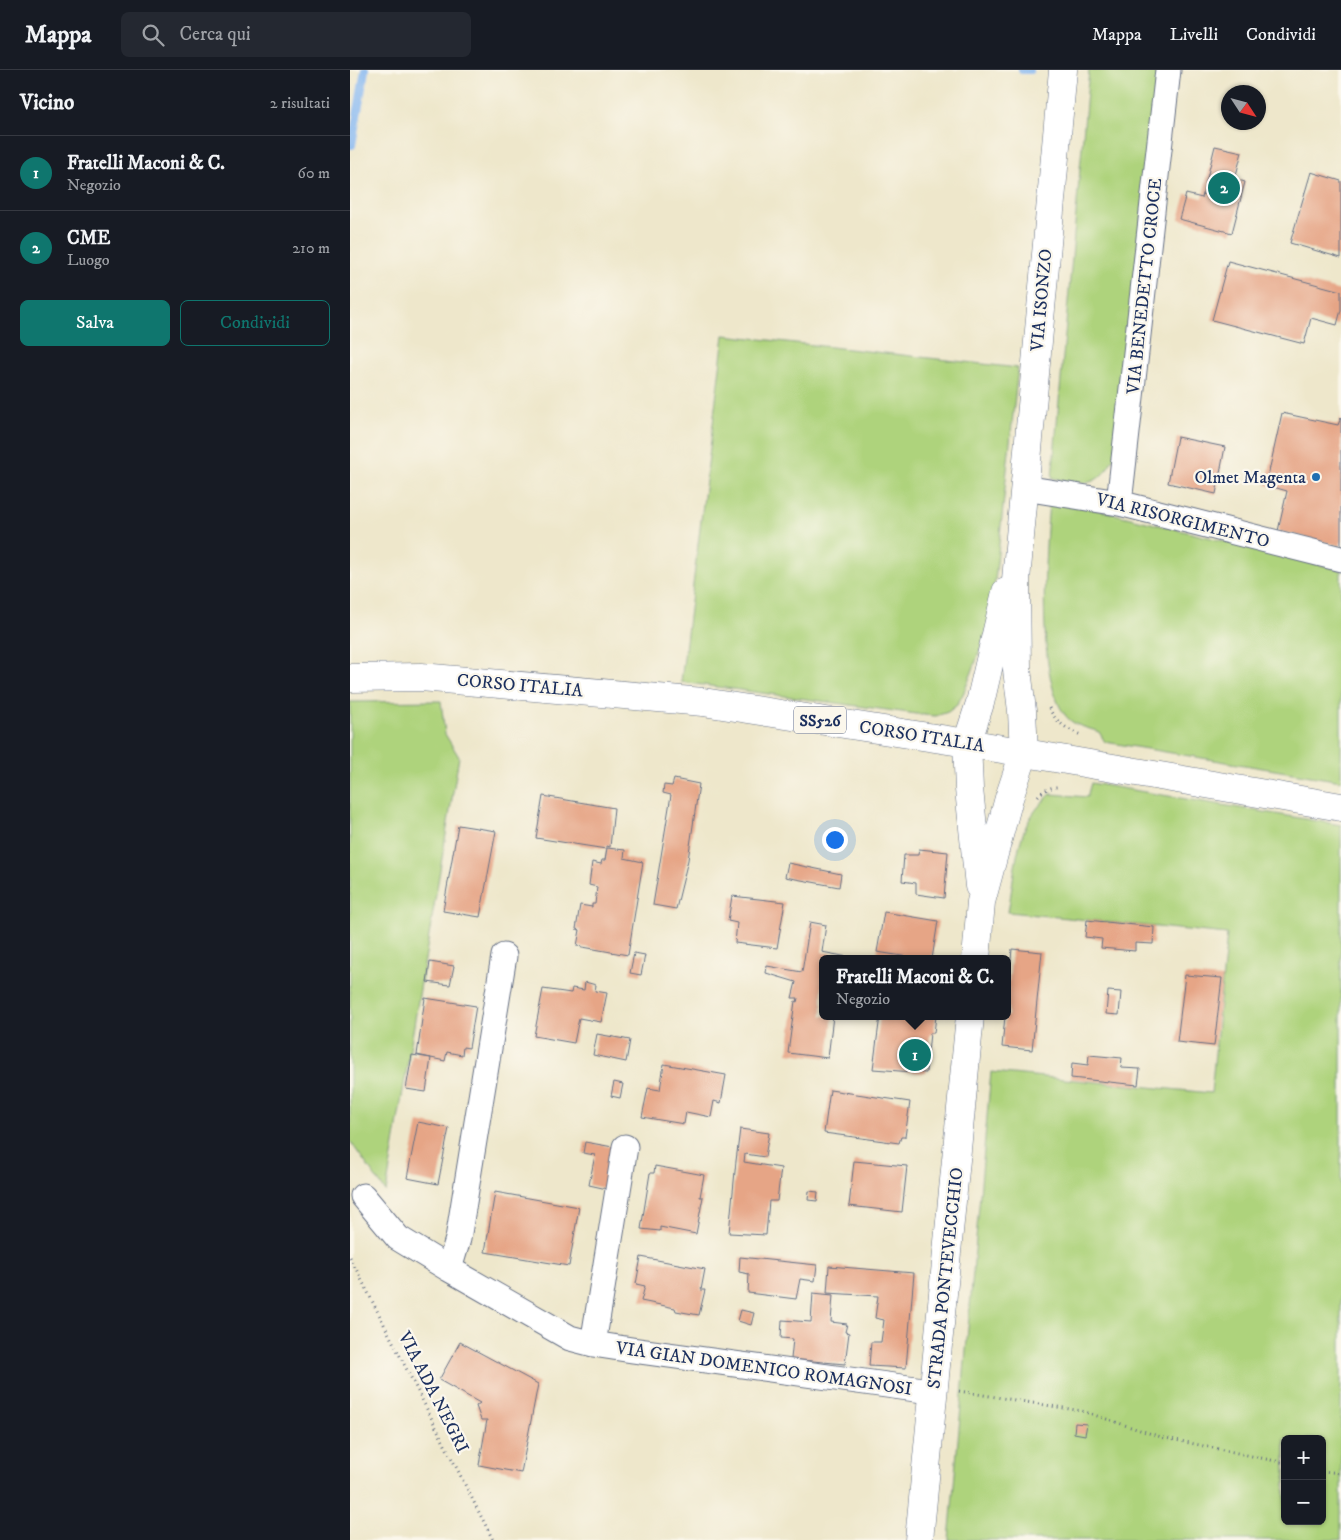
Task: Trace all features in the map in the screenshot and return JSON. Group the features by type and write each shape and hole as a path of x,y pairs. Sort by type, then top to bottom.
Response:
{"street":[{"name":"VIA ISONZO","path":"1024,753 1017,668 1016,580 1063,70"},
{"name":"VIA BENEDETTO CROCE","path":"1119,502 1168,70"},
{"name":"VIA RISORGIMENTO","path":"1024,488 1119,502 1341,559"},
{"name":"VIA ISONZO","path":"967,743 980,703 1020,531"},
{"name":"CORSO ITALIA","path":"350,678 421,677 703,702 967,743 1341,807"},
{"path":"967,743 969,789 981,902"},
{"path":"976,955 981,902 1009,798 1024,753"},
{"path":"449,1269 458,1239 504,956"},
{"name":"STRADA PONTEVECCHIO","path":"919,1540 970,1020"},
{"name":"VIA GIAN DOMENICO ROMAGNOSI","path":"593,1344 625,1147"},
{"name":"VIA GIAN DOMENICO ROMAGNOSI","path":"363,1196 398,1238 570,1338 593,1344 923,1390 934,1385"}],"path":[{"name":"VIA ADA NEGRI","path":"350,1257 493,1540"},
{"path":"934,1385 951,1390 1082,1411 1161,1437 1281,1462"},
{"path":"1326,1471 1341,1473"}],"green space":[{"path":"1089,70 1158,70 1115,455 1102,474 1090,482 1083,483 1052,478"},
{"path":"724,335 1018,368 995,581 988,627 964,692 957,705 948,712 936,716 924,715 681,682"},
{"path":"1049,501 1102,511 1341,570 1341,781 1105,742 1099,732 1074,723 1061,708 1052,684 1047,654 1045,584"},
{"path":"441,701 445,734 459,757 386,1192 350,1141 350,702"},
{"path":"1091,783 1341,825 1341,1540 949,1540 991,1072 1211,1093 1227,934 1008,912 1015,867 1023,834 1032,816 1051,794 1087,797"}],"building":[{"path":"1215,146 1242,152 1235,179 1245,182 1232,233 1179,219 1186,194 1202,198"},
{"path":"1311,172 1341,181 1341,258 1290,243"},
{"path":"1228,261 1341,291 1341,310 1337,325 1311,318 1304,344 1212,320"},
{"name":"Olmet Magenta","path":"1282,413 1338,425 1341,417 1341,546 1278,531 1287,491 1266,485"},
{"path":"1177,437 1225,447 1216,494 1168,483"},
{"path":"674,779 699,784 688,860 676,909 653,905 671,795 663,793 664,785 672,786"},
{"path":"543,796 614,808 610,847 606,846 606,849 536,838"},
{"path":"458,825 496,831 480,917 443,911"},
{"path":"607,848 625,850 624,858 643,862 628,955 577,946 580,930 576,929 580,905 592,907 592,904 595,904 597,887 589,885 592,862 601,864 602,860 605,860"},
{"path":"919,849 948,852 944,898 916,894 916,883 902,881 904,855 918,855"},
{"path":"788,863 841,874 839,887 785,877"},
{"path":"732,896 785,902 777,948 735,943 737,923 728,921"},
{"path":"884,912 938,921 933,955 896,955 877,952"},
{"path":"1087,920 1154,927 1153,944 1135,943 1135,951 1101,948 1102,939 1085,937"},
{"path":"810,922 826,925 822,952 838,955 819,955 819,1020 833,1020 828,1058 788,1053 795,1001 797,1002 798,998 792,998 796,982 766,973 767,966 802,972"},
{"path":"1012,949 1042,952 1032,1050 1002,1047 1005,1020 1011,1020"},
{"path":"634,953 645,955 641,975 630,973"},
{"path":"430,962 454,966 450,985 427,982"},
{"path":"1185,975 1222,978 1214,1046 1177,1042"},
{"path":"585,982 596,985 595,991 607,993 601,1022 579,1018 574,1043 534,1036 543,989 571,993 572,988 584,990"},
{"path":"1108,991 1121,992 1119,1015 1106,1014"},
{"path":"425,998 476,1006 469,1048 463,1047 462,1055 447,1052 445,1061 417,1055"},
{"path":"879,1020 936,1020 934,1033 930,1033 926,1073 873,1069"},
{"path":"597,1034 630,1040 626,1062 593,1055"},
{"path":"412,1055 431,1058 426,1092 406,1089"},
{"path":"1089,1055 1122,1058 1121,1068 1140,1069 1138,1085 1071,1078 1072,1063 1088,1065"},
{"path":"664,1064 726,1075 721,1103 714,1101 711,1117 686,1112 684,1124 642,1117 648,1088 660,1090"},
{"path":"614,1082 623,1084 620,1098 611,1096"},
{"path":"830,1090 910,1102 905,1137 901,1137 899,1143 824,1133"},
{"path":"418,1122 449,1128 438,1184 407,1178"},
{"path":"740,1129 769,1133 765,1157 745,1154 744,1162 781,1168 777,1201 769,1201 766,1235 729,1233"},
{"path":"585,1142 613,1147 607,1189 589,1185 595,1155 583,1153"},
{"path":"854,1161 907,1166 902,1212 849,1206"},
{"path":"655,1166 704,1175 700,1197 703,1197 696,1234 660,1227 660,1231 641,1229 650,1173 654,1173"},
{"path":"809,1191 818,1192 817,1201 808,1200"},
{"path":"495,1192 579,1207 569,1266 485,1252"},
{"path":"641,1257 705,1269 701,1290 705,1290 699,1315 676,1311 675,1308 641,1301 645,1286 636,1284"},
{"path":"740,1257 817,1265 815,1281 800,1279 796,1299 748,1293 749,1274 739,1272"},
{"path":"829,1266 914,1273 906,1368 869,1366 871,1342 881,1342 884,1320 875,1318 878,1296 827,1293"},
{"path":"813,1293 833,1295 831,1322 847,1324 845,1332 849,1333 845,1364 791,1359 793,1339 781,1338 782,1320 811,1322"},
{"path":"741,1310 754,1313 751,1325 738,1321"},
{"path":"460,1342 538,1384 521,1473 479,1465 487,1420 481,1420 476,1406 480,1403 439,1380"},
{"path":"1075,1423 1087,1424 1085,1435 1074,1433"}],"waterway":[{"path":"350,145 352,145 365,70"},
{"path":"1022,70 1030,70"}],"place":[{"name":"CME","path":"1224,188"},
{"name":"Olmet Magenta","path":"1316,477"},
{"name":"Fratelli Maconi & C.","path":"915,1055"}]}
